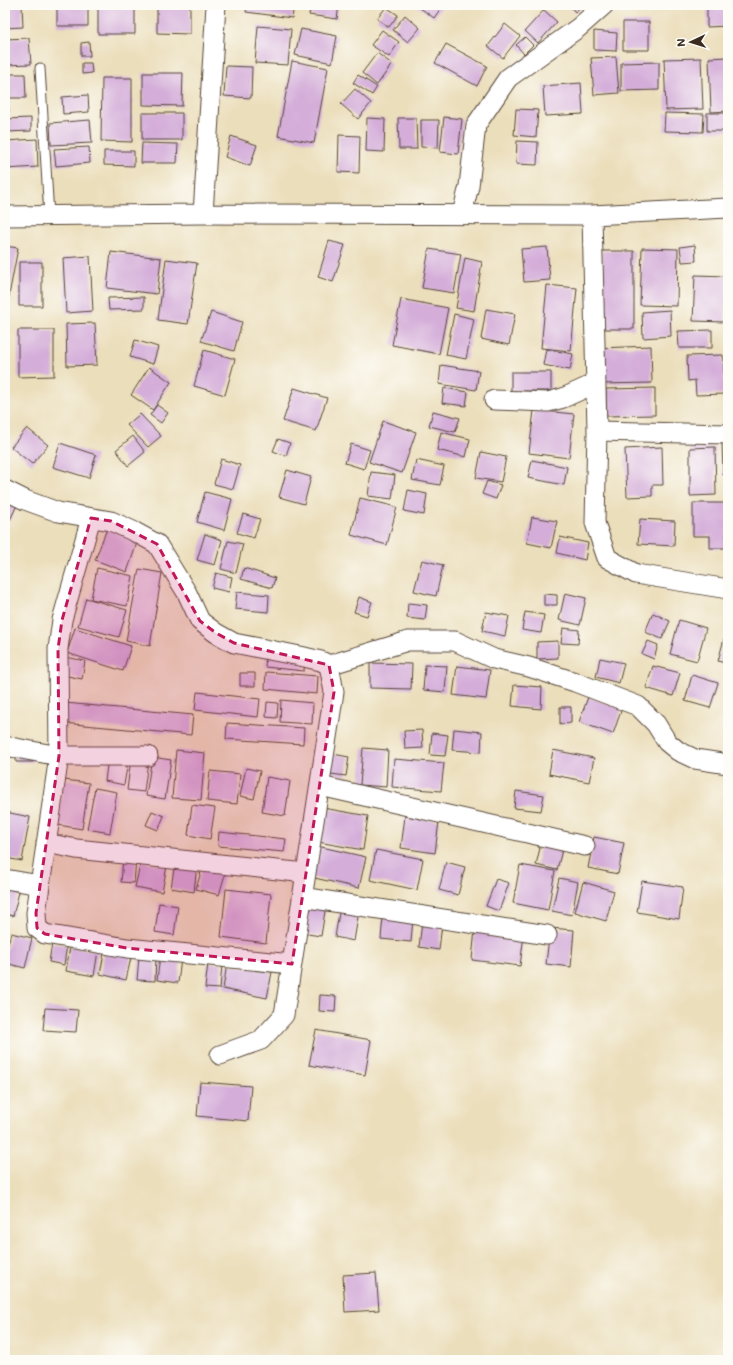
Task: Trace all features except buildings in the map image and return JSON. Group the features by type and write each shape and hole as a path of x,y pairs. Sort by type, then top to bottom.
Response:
{"street":[{"path":"203,214 216,5"},
{"path":"462,214 469,186 476,125 496,95 508,78 578,28 604,5"},
{"path":"5,216 203,214 592,215 728,208"},
{"path":"592,215 597,431 595,523 607,558 636,574 728,589"},
{"path":"494,400 548,402 563,398 596,383"},
{"path":"597,431 728,434"},
{"path":"5,490 25,500 58,512 111,521 157,544 187,593 200,621 216,633 234,643 300,656 330,664 408,640 455,642 494,659 529,667 638,706 656,724 667,742 678,751 695,759 728,764"},
{"path":"91,518 62,620 58,649 59,756 36,913 37,928 45,934 127,948 292,964"},
{"path":"220,1055 261,1040 284,1015 334,692 330,664"},
{"path":"5,746 59,756 148,756"},
{"path":"320,786 585,846"},
{"path":"46,843 76,849 306,873"},
{"path":"5,880 40,885"},
{"path":"302,896 547,935"}],"lane":[{"path":"40,68 49,216"}],"highlighted area":[{"path":"91,518 111,521 157,544 200,621 216,633 234,643 329,665 334,692 292,964 127,948 45,934 37,928 36,913 59,756 58,649 62,620"}]}
